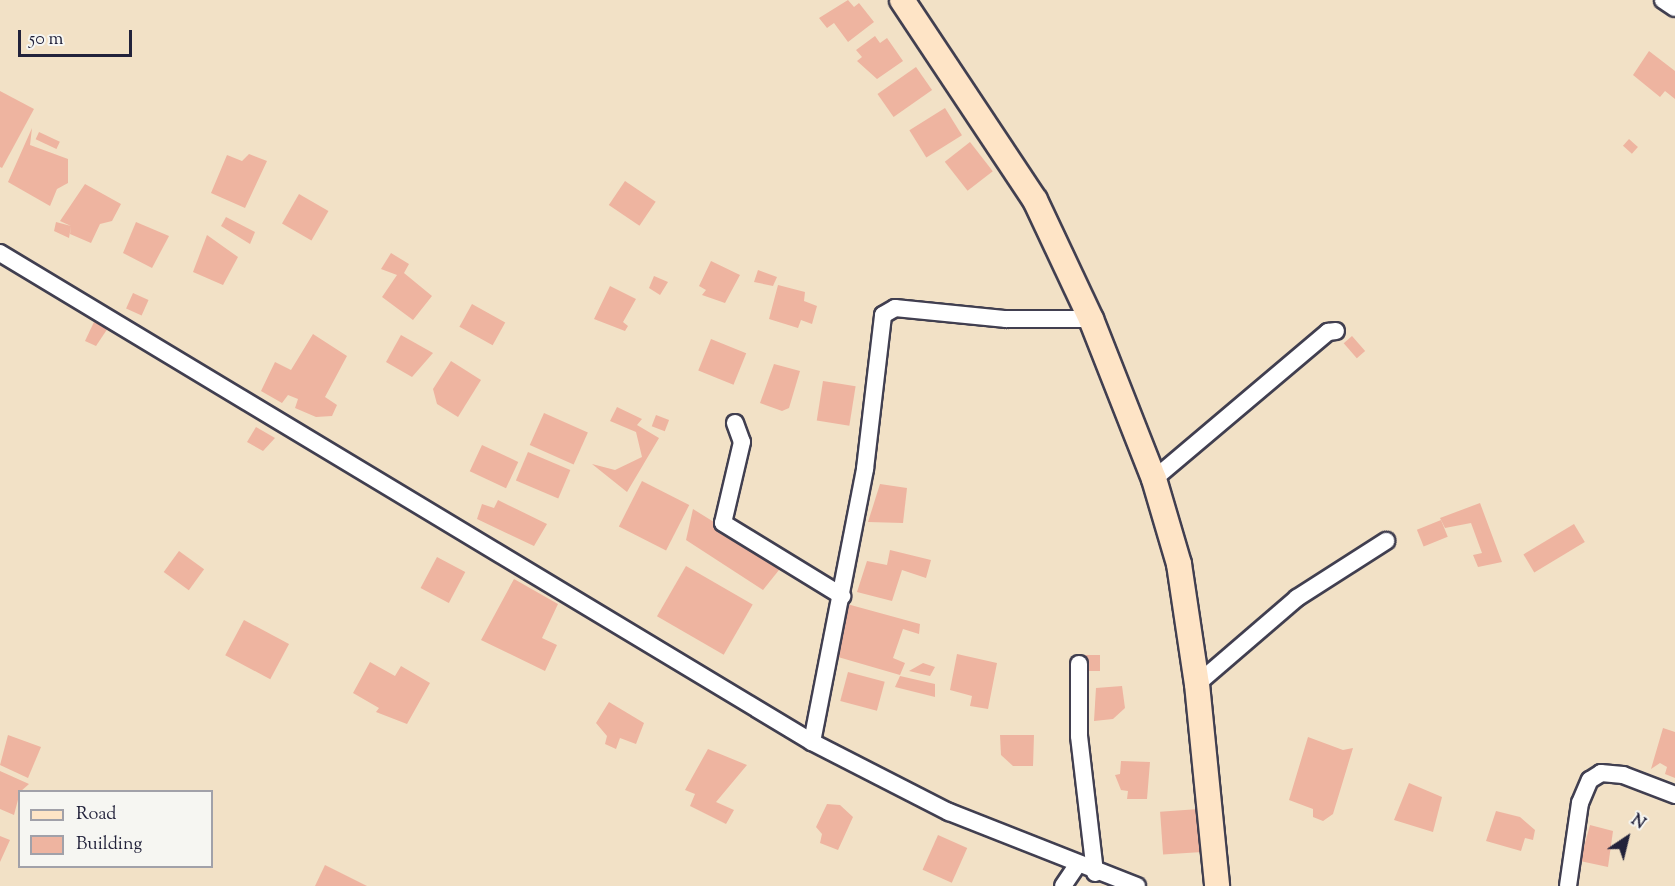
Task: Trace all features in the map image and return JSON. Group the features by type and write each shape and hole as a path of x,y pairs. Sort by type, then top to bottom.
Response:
{"main road":[{"path":"902,0 1035,200 1091,319 1154,479 1179,564 1197,684 1217,886"}],"street":[{"path":"1663,0 1675,8"},
{"path":"0,253 812,742 949,812 1076,867 1137,886"},
{"path":"812,742 842,596 886,312 1091,319"},
{"path":"1154,479 1328,332 1336,332"},
{"path":"735,423 742,442 723,523 842,596"},
{"path":"1197,684 1297,598 1386,541"},
{"path":"1079,664 1080,744 1095,873"},
{"path":"1568,886 1580,804 1590,780 1601,773 1623,775 1675,795"},
{"path":"1063,886 1076,867"}],"building":[{"path":"848,0 854,7 859,3 874,22 848,42 834,23 827,28 819,18"},
{"path":"875,36 880,43 887,38 903,61 877,79 857,61 862,57 856,50"},
{"path":"1649,51 1675,71 1675,99 1665,91 1660,97 1633,75"},
{"path":"916,67 932,90 894,117 877,94"},
{"path":"0,91 34,109 2,168 0,167"},
{"path":"945,108 962,135 926,157 909,130"},
{"path":"32,128 30,145 68,159 68,183 57,189 50,206 8,182"},
{"path":"39,132 60,142 56,149 36,139"},
{"path":"1629,139 1638,147 1632,154 1623,146"},
{"path":"970,142 993,171 968,191 945,162"},
{"path":"249,154 267,161 245,208 211,193 227,155 242,161"},
{"path":"625,181 656,202 639,226 609,205"},
{"path":"85,184 121,204 112,221 100,224 91,243 70,234 71,226 60,221"},
{"path":"299,194 328,211 311,240 282,223"},
{"path":"226,217 255,232 250,244 221,226"},
{"path":"56,222 71,226 69,238 54,231"},
{"path":"136,222 169,236 152,268 123,253"},
{"path":"207,235 238,257 223,285 193,272"},
{"path":"391,253 409,264 404,273 432,296 413,320 382,297 397,275 381,269"},
{"path":"711,261 740,275 725,303 702,295 706,290 699,286"},
{"path":"758,270 777,277 773,286 754,282"},
{"path":"654,276 668,282 660,295 649,288"},
{"path":"778,285 805,292 804,301 817,306 812,324 801,320 798,328 769,319"},
{"path":"610,286 636,299 623,322 628,326 625,331 594,319"},
{"path":"133,293 149,300 142,315 126,309"},
{"path":"472,304 505,322 493,345 459,327"},
{"path":"94,322 108,328 96,346 85,341"},
{"path":"313,334 347,356 325,397 337,405 332,416 316,417 295,408 298,399 288,395 282,403 261,391 275,362 291,370"},
{"path":"401,335 433,353 412,377 386,362"},
{"path":"1352,336 1365,351 1357,358 1344,343"},
{"path":"711,339 746,353 733,385 698,371"},
{"path":"451,361 481,380 458,417 437,404 433,389"},
{"path":"774,364 800,371 789,408 782,411 760,403"},
{"path":"823,381 856,386 849,426 817,421"},
{"path":"617,407 642,419 637,425 659,438 627,492 592,464 615,470 642,457 636,432 610,421"},
{"path":"544,413 588,433 574,464 530,445"},
{"path":"656,415 669,420 665,431 652,426"},
{"path":"256,427 275,438 263,451 247,442"},
{"path":"482,445 518,462 506,488 470,471"},
{"path":"528,452 570,470 558,499 516,481"},
{"path":"642,481 689,505 666,551 619,526"},
{"path":"880,484 907,488 903,523 868,522"},
{"path":"498,500 547,524 534,546 477,519 482,504 494,508"},
{"path":"1480,503 1502,562 1478,567 1473,555 1482,553 1471,523 1445,528 1440,518"},
{"path":"693,509 783,565 763,590 686,540"},
{"path":"1441,520 1448,537 1424,546 1417,530"},
{"path":"1574,524 1585,542 1534,572 1523,554"},
{"path":"890,550 931,560 926,578 902,570 892,601 857,592 867,561 887,565"},
{"path":"179,551 204,569 189,590 164,572"},
{"path":"437,557 465,572 449,603 421,588"},
{"path":"686,566 753,604 724,655 657,616"},
{"path":"514,579 558,604 542,638 557,645 545,671 481,640"},
{"path":"847,604 920,624 919,634 903,629 893,658 905,663 900,675 838,657"},
{"path":"244,620 289,644 270,679 225,655"},
{"path":"957,654 997,663 988,709 970,706 972,696 950,690"},
{"path":"1085,655 1100,655 1100,671 1085,671"},
{"path":"370,662 395,676 401,666 430,683 407,724 376,712 379,708 353,693"},
{"path":"923,663 935,667 930,676 909,671"},
{"path":"848,672 885,682 877,711 840,701"},
{"path":"900,676 935,684 935,697 895,687"},
{"path":"1122,686 1125,708 1113,719 1094,721 1096,688"},
{"path":"609,702 644,723 636,744 620,738 616,749 605,744 607,736 596,723"},
{"path":"1663,728 1675,732 1675,778 1665,774 1667,767 1660,763 1651,769"},
{"path":"8,735 41,747 28,778 0,765"},
{"path":"1000,735 1034,735 1033,766 1013,766 1001,755"},
{"path":"1308,737 1343,750 1353,748 1333,814 1323,821 1313,817 1313,809 1289,800"},
{"path":"708,749 747,765 716,802 734,810 726,824 690,806 695,794 685,790"},
{"path":"1121,761 1150,762 1147,799 1127,799 1128,791 1121,790 1115,775 1120,774"},
{"path":"0,771 29,784 22,790 18,790 14,815 0,809"},
{"path":"1409,783 1442,797 1433,832 1394,820"},
{"path":"827,804 840,805 853,817 838,850 820,843 822,834 816,827"},
{"path":"1199,809 1202,852 1163,855 1160,812"},
{"path":"1496,811 1520,817 1535,830 1533,840 1525,838 1521,851 1486,841"},
{"path":"1590,825 1613,831 1608,867 1580,861"},
{"path":"938,835 967,848 952,883 923,870"},
{"path":"0,836 10,840 0,862"},
{"path":"325,865 367,886 315,886"}]}
